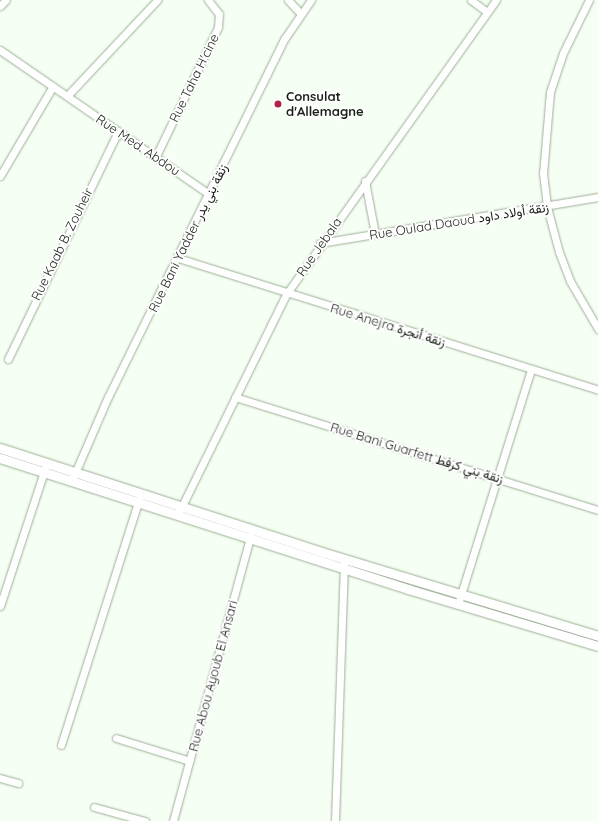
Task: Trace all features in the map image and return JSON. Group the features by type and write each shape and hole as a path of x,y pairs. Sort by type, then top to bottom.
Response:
{"street":[{"path":"0,6 6,0"},
{"path":"67,96 157,0"},
{"name":"Rue Taha H'cine","path":"156,156 218,27 219,14 208,0"},
{"path":"288,0 300,13"},
{"name":"Rue Bani Yadder زنقة بني يدر","path":"74,476 108,398 285,38 300,13 311,0"},
{"path":"471,0 487,12"},
{"name":"Rue Jebala","path":"180,511 287,293 320,243 496,0"},
{"path":"589,0 563,53 550,92 543,150 547,207 570,281 598,329"},
{"name":"Rue Med. Abdou","path":"0,50 156,156 209,194"},
{"path":"0,176 53,86"},
{"name":"Rue Kaab B. Zouheir","path":"8,358 118,130"},
{"path":"365,181 375,234"},
{"name":"Rue Oulad Daoud زنقة أولاد داود","path":"320,243 547,207 598,197"},
{"name":"Rue Anejra زنقة أنجرة","path":"178,258 598,390"},
{"path":"459,600 531,370"},
{"name":"Rue Bani Guarfett زنقة بني كرفط","path":"235,397 497,477 598,510"},
{"path":"0,448 46,467 598,646"},
{"path":"0,458 46,467"},
{"path":"0,606 46,467"},
{"path":"62,745 140,498"},
{"name":"Rue Abou Ayoub El Ansari","path":"173,821 251,534"},
{"path":"334,821 344,564"},
{"path":"459,600 598,636"},
{"path":"116,738 190,761"},
{"path":"0,778 18,783"},
{"path":"94,808 145,821"}],"place":[{"name":"Consulat d'Allemagne","path":"278,104"}]}
